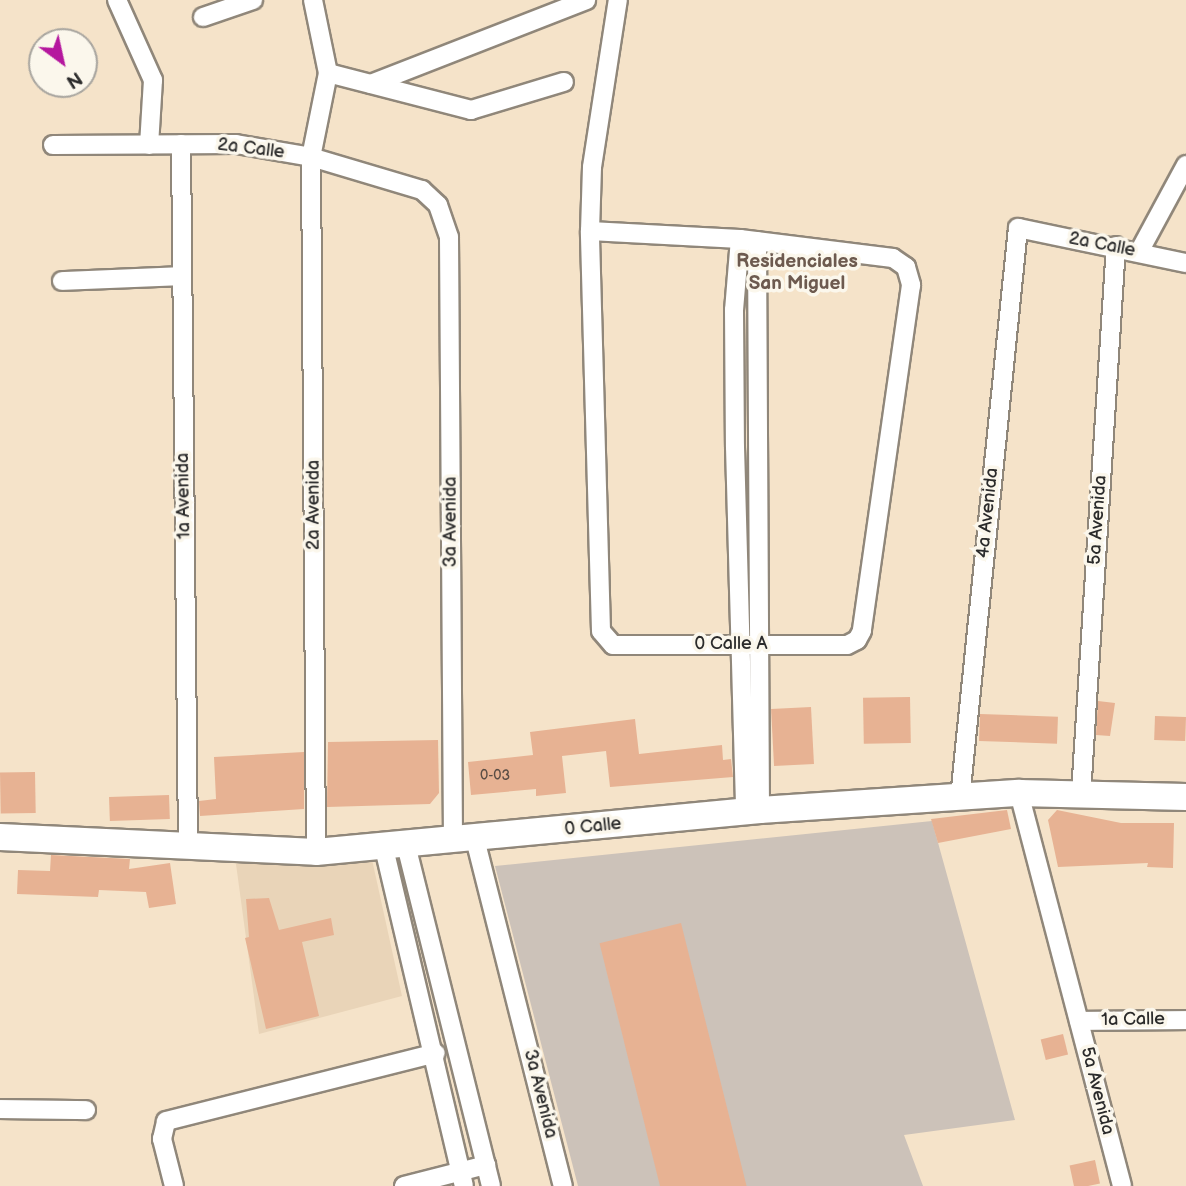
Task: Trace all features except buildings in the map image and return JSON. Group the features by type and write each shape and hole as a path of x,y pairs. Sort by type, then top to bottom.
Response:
{"main road":[{"name":"0 Calle","path":"0,837 316,852 753,811 1019,793 1186,797"}],"street":[{"path":"117,0 153,80 149,145"},
{"path":"203,17 253,0"},
{"path":"313,0 328,73 471,110 564,82"},
{"path":"371,84 586,0"},
{"path":"618,0 592,167 590,231 748,240"},
{"name":"2a Avenida","path":"316,852 311,157 328,73"},
{"name":"1a Avenida","path":"181,144 188,848"},
{"name":"2a Calle","path":"52,145 236,144 311,157 422,190 438,205"},
{"path":"1139,252 1186,165"},
{"name":"3a Avenida","path":"438,205 449,237 464,840 563,1186"},
{"name":"2a Calle","path":"1018,228 1116,246 1186,263"},
{"name":"4a Avenida","path":"960,798 1018,228"},
{"name":"0 Calle A","path":"590,231 601,631 613,645 846,645 857,640 862,631 911,285 906,267 893,258 748,240"},
{"path":"748,240 734,310 735,447 738,644 753,811"},
{"path":"748,240 758,447 759,644 753,811"},
{"name":"5a Avenida","path":"1081,794 1116,246"},
{"path":"62,281 181,276"},
{"path":"735,447 758,447"},
{"name":"5a Avenida","path":"1019,793 1122,1186"},
{"path":"395,846 462,1180"},
{"path":"395,846 491,1186"},
{"name":"1a Calle","path":"1079,1021 1186,1020"},
{"path":"174,1186 162,1139 166,1121 436,1053"},
{"path":"0,1109 86,1110"},
{"path":"404,1186 462,1180 486,1165"}],"shaded area":[{"path":"932,821 1015,1120 904,1135 923,1186 578,1186 495,866"},
{"path":"371,855 402,996 259,1034 236,864"}],"district":[{"name":"Residenciales San Miguel","path":"797,273"}]}
